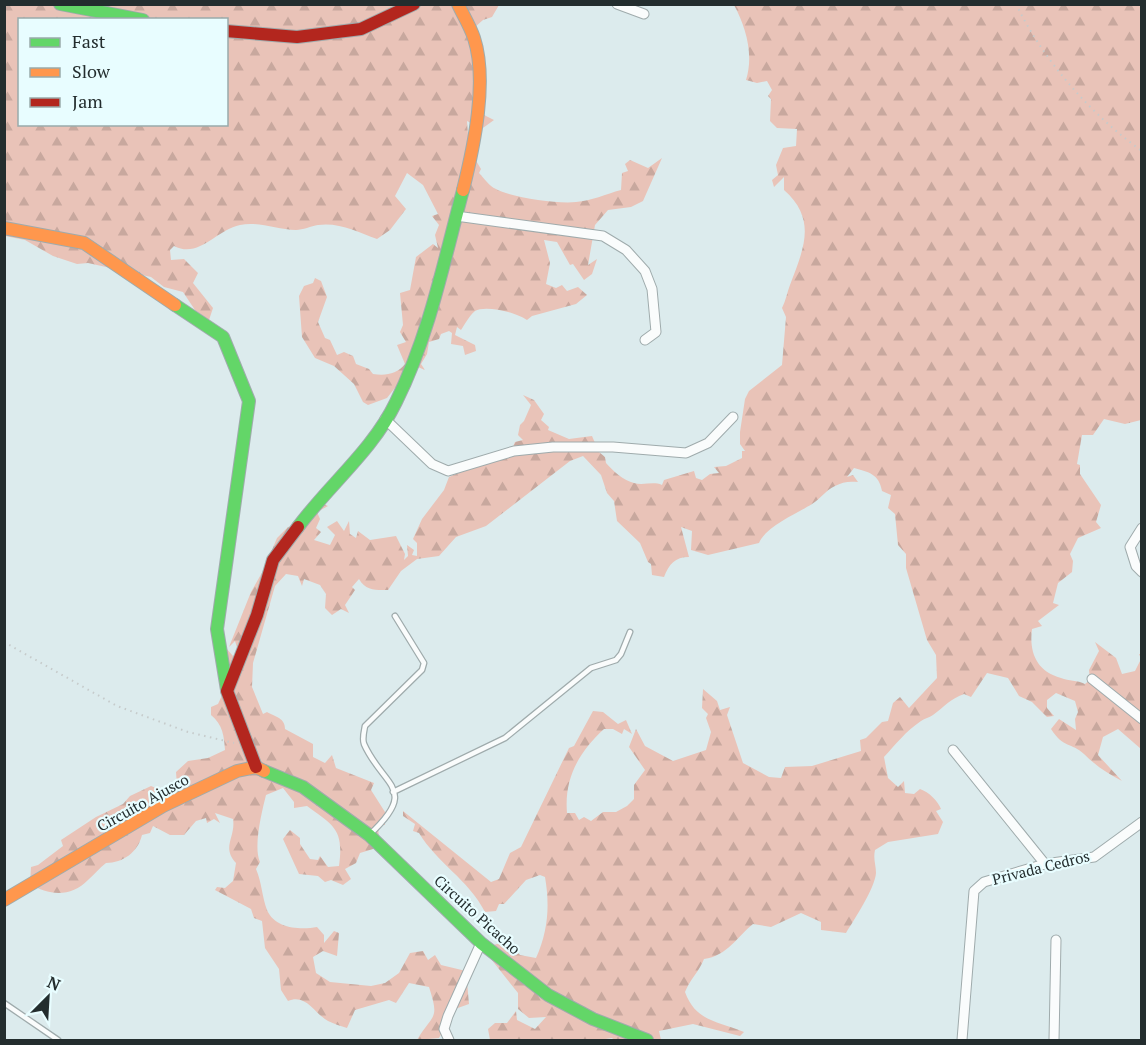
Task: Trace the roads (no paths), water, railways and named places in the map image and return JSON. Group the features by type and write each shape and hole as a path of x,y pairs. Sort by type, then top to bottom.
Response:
{"street":[{"path":"60,4 134,18"},
{"path":"228,31 297,37 361,29 414,4"},
{"path":"227,691 257,615 273,560 307,515 364,450 396,403 430,314 474,147 480,64 474,37 458,4"},
{"path":"617,4 644,14"},
{"path":"456,216 603,236 626,250 645,271 652,289 657,322 656,332 645,340"},
{"path":"4,228 84,243 224,337 249,401 217,628 227,691 256,767"},
{"path":"385,419 432,464 448,471 514,450 613,447 686,453 708,443 733,417"},
{"path":"1139,569 1130,547 1142,528"},
{"path":"1092,679 1142,719"},
{"path":"954,750 1045,864"},
{"name":"Circuito Picacho","path":"256,767 303,787 369,835 481,943 548,995 593,1019 648,1041"},
{"name":"Circuito Ajusco","path":"4,900 163,806 237,771 256,767"},
{"name":"Privada Cedros","path":"962,1041 974,891 984,882 1045,864 1094,857 1142,822"},
{"path":"1054,1041 1056,940"},
{"path":"449,1041 444,1029 448,1016 481,943"}],"lane":[{"path":"369,835 388,817 394,806 392,784 363,743 364,726 422,670 424,663 395,616"},
{"path":"393,792 505,738 591,668 616,660 630,632"},
{"path":"4,1003 58,1041"}]}
